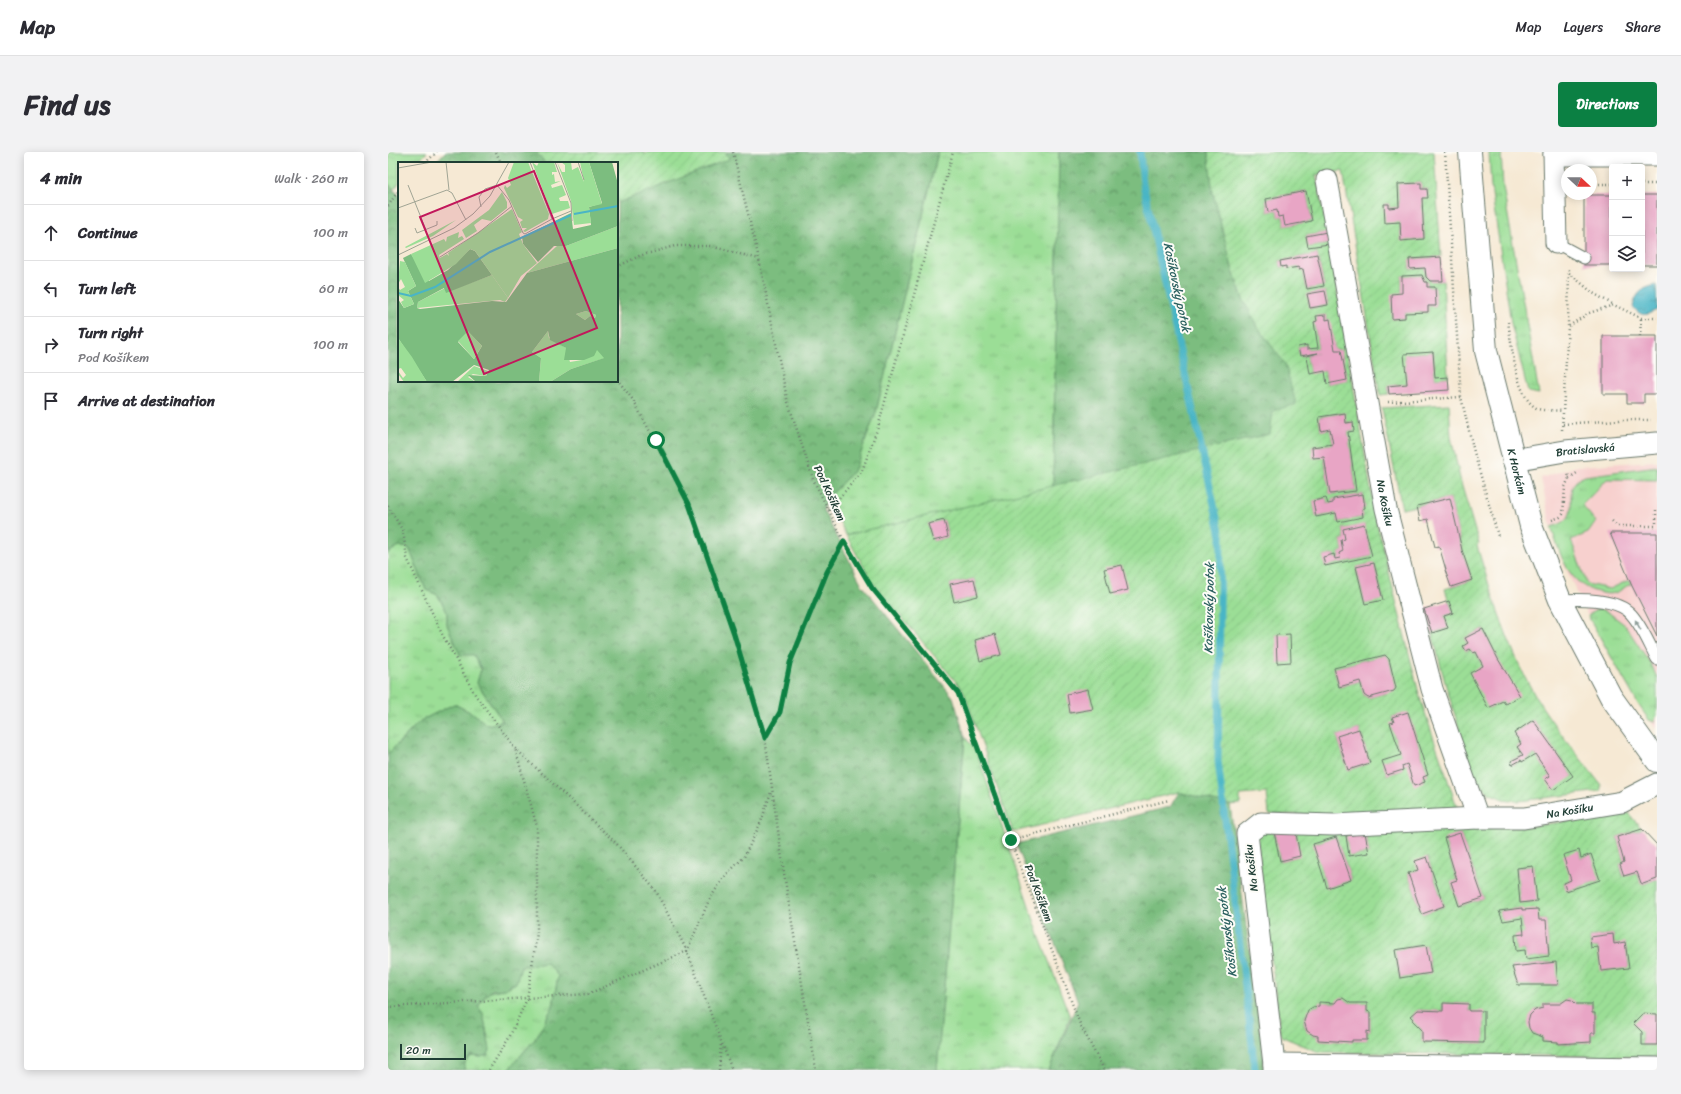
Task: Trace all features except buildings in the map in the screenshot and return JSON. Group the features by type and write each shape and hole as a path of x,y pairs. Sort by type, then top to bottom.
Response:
{"main road":[{"name":"K Horkám","path":"1470,152 1486,351 1531,526 1560,600 1610,697 1657,761"}],"street":[{"path":"1562,246 1554,154 1657,155"},
{"name":"Na Košíku","path":"1327,180 1386,509 1432,689 1478,818"},
{"name":"Bratislavská","path":"1513,460 1565,451 1657,443"},
{"name":"Na Košíku","path":"1274,1067 1247,834 1262,823 1334,826 1478,818 1524,818 1622,802 1657,784"},
{"path":"1274,1067 1657,1068"}],"lane":[{"path":"1562,246 1584,258"},
{"path":"1560,600 1586,599 1617,605 1624,608 1635,619 1657,659"}],"path":[{"path":"427,162 437,152"},
{"path":"496,152 501,162"},
{"name":"Pod Košíkem","path":"732,152 760,259 787,399 813,478 844,541 872,588 958,693 1080,1024 1104,1070"},
{"path":"829,510 862,471 878,427 953,152"},
{"path":"1597,184 1609,184"},
{"path":"1645,184 1657,184"},
{"path":"388,206 398,191"},
{"path":"618,266 639,256 675,246 710,246 760,259"},
{"path":"1562,246 1569,273 1568,326 1562,431"},
{"path":"1569,273 1593,293 1614,305 1641,318 1657,318"},
{"path":"1568,326 1589,313 1614,305"},
{"path":"1506,315 1518,382 1528,401 1538,409 1563,411"},
{"path":"1640,336 1641,318"},
{"path":"618,381 633,400 689,504 734,634 765,738 785,880 816,1070"},
{"path":"1366,403 1461,397"},
{"path":"1563,424 1618,420 1657,420"},
{"path":"1550,520 1560,517 1563,514 1565,487 1569,478 1568,472"},
{"path":"388,506 403,531 407,558 442,634 476,696 515,748 616,843 656,891 687,950 732,1070"},
{"path":"1612,521 1617,526 1656,526 1656,510"},
{"path":"765,738 780,712 790,663 804,628 827,572 844,541"},
{"path":"489,1070 509,1038 527,999 537,933 537,826 515,748"},
{"path":"388,1006 527,999 588,994 687,950 710,898 726,875 744,857 761,822 772,790"},
{"path":"1011,840 1169,800"},
{"path":"720,1070 721,1041"}],"shaded area":[{"path":"1657,461 1657,730 1638,704 1605,648 1564,565 1551,527 1541,478 1577,466"}],"green space":[{"path":"388,152 427,152 418,162 398,162 398,184 394,189 388,184"},
{"path":"445,152 536,152 544,162 436,162"},
{"path":"536,152 643,152 644,154 649,152 726,152 729,159 618,203 618,162 544,162"},
{"path":"726,152 938,152 876,412 855,469 828,498 823,510 862,585 953,697 965,737 937,1070 508,1070 536,1038 553,1006 558,976 547,963 521,966 516,983 505,989 492,990 484,997 478,1007 483,1013 490,1050 488,1055 481,1057 471,1056 465,1063 464,1070 388,1070 388,754 420,721 454,704 474,714 487,725 503,721 477,683 481,669 474,655 460,655 447,625 447,612 438,595 426,590 409,548 399,546 388,553 388,184 398,194 398,382 618,382 618,203 729,159"},
{"path":"938,152 1059,152 1053,487 846,535 828,498 855,469 876,412"},
{"path":"1059,152 1208,152 1213,193 1233,271 1243,299 1257,326 1285,364 1297,404 1270,434 1053,487"},
{"path":"1208,152 1434,152 1441,257 1410,259 1410,269 1425,268 1426,277 1430,281 1443,281 1448,377 1435,378 1433,352 1405,354 1407,384 1388,386 1389,394 1380,395 1343,171 1316,175 1327,232 1306,236 1309,247 1329,244 1376,520 1420,698 1458,810 1379,815 1269,814 1267,793 1240,795 1240,804 1230,805 1179,792 1013,832 963,690 872,582 846,535 1270,434 1273,411 1296,404 1285,364 1257,326 1243,299 1233,271 1213,193","holes":["1421,183 1421,189 1427,189 1428,197 1422,198 1424,239 1401,240 1400,222 1384,204 1389,204 1389,208 1399,207 1398,184","1306,191 1312,221 1285,226 1283,216 1278,217 1277,210 1268,212 1266,199","1317,254 1324,286 1307,289 1303,269 1299,270 1299,267 1281,267 1280,261","1422,275 1425,282 1427,282 1427,287 1435,287 1436,306 1428,306 1428,312 1405,313 1405,318 1392,319 1402,293 1402,276","1325,291 1328,305 1310,308 1308,294","1326,315 1326,320 1329,319 1335,350 1341,350 1347,380 1327,384 1325,371 1310,373 1307,356 1318,353 1300,356 1298,347 1306,345 1307,349 1318,348 1314,322 1317,321 1317,316","1344,413 1346,423 1352,422 1354,431 1348,432 1356,491 1330,494 1324,457 1314,458 1312,447 1333,444 1330,429 1321,431 1319,417","1363,494 1365,508 1362,509 1363,517 1338,522 1336,513 1316,517 1313,501 1326,498 1328,504 1333,503 1333,499","944,520 948,537 933,541 928,524","1364,525 1372,556 1325,566 1324,557 1334,554 1335,559 1340,558 1339,553 1343,551 1341,540 1345,539 1343,529","1374,563 1383,599 1365,604 1356,567","974,579 978,596 954,602 950,584","995,634 1001,655 981,661 975,640","1290,635 1291,662 1277,662","1385,655 1389,659 1396,688 1394,691 1368,698 1364,695 1360,681 1339,687 1334,668","1088,689 1092,709 1070,713","1408,713 1428,775 1423,777 1425,782 1407,764 1402,766 1403,770 1387,775 1383,761 1401,755 1391,724 1394,722 1392,717","1359,729 1370,763 1348,770 1337,736"]},
{"path":"1489,152 1501,152 1503,187 1539,394 1528,392 1511,323 1491,187"},
{"path":"1449,404 1451,437 1461,483 1479,544 1477,546 1508,640 1541,706 1601,785 1601,791 1519,801 1503,799 1489,793 1479,782 1470,764 1446,686 1432,633 1448,628 1444,616 1453,613 1445,589 1472,580 1462,550 1450,498 1402,509 1382,408","holes":["1483,629 1498,659 1505,704 1503,701 1488,708 1483,666 1476,652 1473,653 1470,649 1466,651 1463,646 1468,643 1465,638","1533,720 1573,776 1546,779 1550,776 1535,754 1522,762 1521,760 1513,765 1511,761 1523,755 1517,747 1521,744 1514,733"]},
{"path":"1657,466 1657,480 1607,479 1582,505 1596,522 1588,533 1571,540 1587,584 1610,589 1629,580 1631,584 1615,593 1610,594 1594,591 1584,586 1570,573 1565,565 1551,527 1566,520 1570,515 1571,490 1573,485 1585,476"},
{"path":"399,546 409,548 426,590 438,595 447,612 447,625 474,655 481,669 477,683 503,722 487,725 474,714 454,704 420,721 388,754 388,553"},
{"path":"1600,609 1608,612 1625,625 1652,666 1657,678 1657,715 1654,722 1649,720 1638,704 1588,616 1595,610"},
{"path":"965,737 977,753 1040,938 1070,1017 1049,1070 937,1070"},
{"path":"1179,792 1230,805 1264,1059 1264,1070 1049,1070 1078,1002 1016,844 1170,807"},
{"path":"1628,813 1642,829 1617,837 1624,862 1620,864 1623,876 1637,872 1641,883 1643,884 1657,879 1657,1014 1642,1032 1642,1045 1657,1045 1657,1057 1319,1052 1283,1037 1280,1032 1257,836 1273,827 1280,861 1299,856 1295,828 1341,830 1346,836 1350,856 1369,853 1365,833 1382,829 1526,827","holes":["1460,833 1483,898 1459,906 1451,882 1457,880 1444,839","1336,837 1351,880 1327,888 1314,844","1579,850 1581,858 1591,854 1599,880 1567,891 1564,883 1571,880","1427,857 1444,906 1422,914 1408,873 1418,870","1533,866 1536,901 1520,903 1517,868","1521,908 1539,920 1546,920 1549,956 1527,959 1525,950 1516,951 1515,936 1524,934 1522,918 1503,920 1499,911","1613,934 1614,944 1625,943 1629,967 1602,971 1598,947 1591,948 1590,937","1426,945 1431,973 1400,978 1395,950","1555,962 1558,985 1518,985 1512,967","1343,998 1350,1003 1367,1003 1367,1011 1370,1012 1370,1031 1367,1031 1367,1040 1352,1040 1352,1042 1319,1040 1318,1036 1308,1031 1304,1024 1309,1010 1319,1006 1319,1003 1335,1003","1567,999 1576,1004 1592,1004 1592,1013 1595,1014 1595,1033 1591,1033 1591,1042 1558,1044 1558,1042 1543,1041 1543,1037 1532,1033 1535,1010 1543,1008 1544,1004 1560,1004","1443,1003 1469,1004 1469,1011 1484,1012 1484,1043 1422,1042 1422,1030 1411,1016 1418,1010 1443,1011"]},
{"path":"547,963 558,976 553,1006 536,1038 508,1070 464,1070 465,1063 471,1056 481,1057 489,1045 483,1014 478,1007 486,995 491,992 505,989 521,966"}],"water":[{"path":"1656,285 1657,310 1647,314 1639,313 1633,307 1636,298 1643,290"}],"waterway":[{"name":"Košíkovský potok","path":"1140,152 1143,184 1221,536 1218,761 1255,1070"}],"route":[{"path":"656,440 689,504 734,634 765,738 780,712 790,663 827,572 844,541 872,588 958,693 1011,840"}]}
